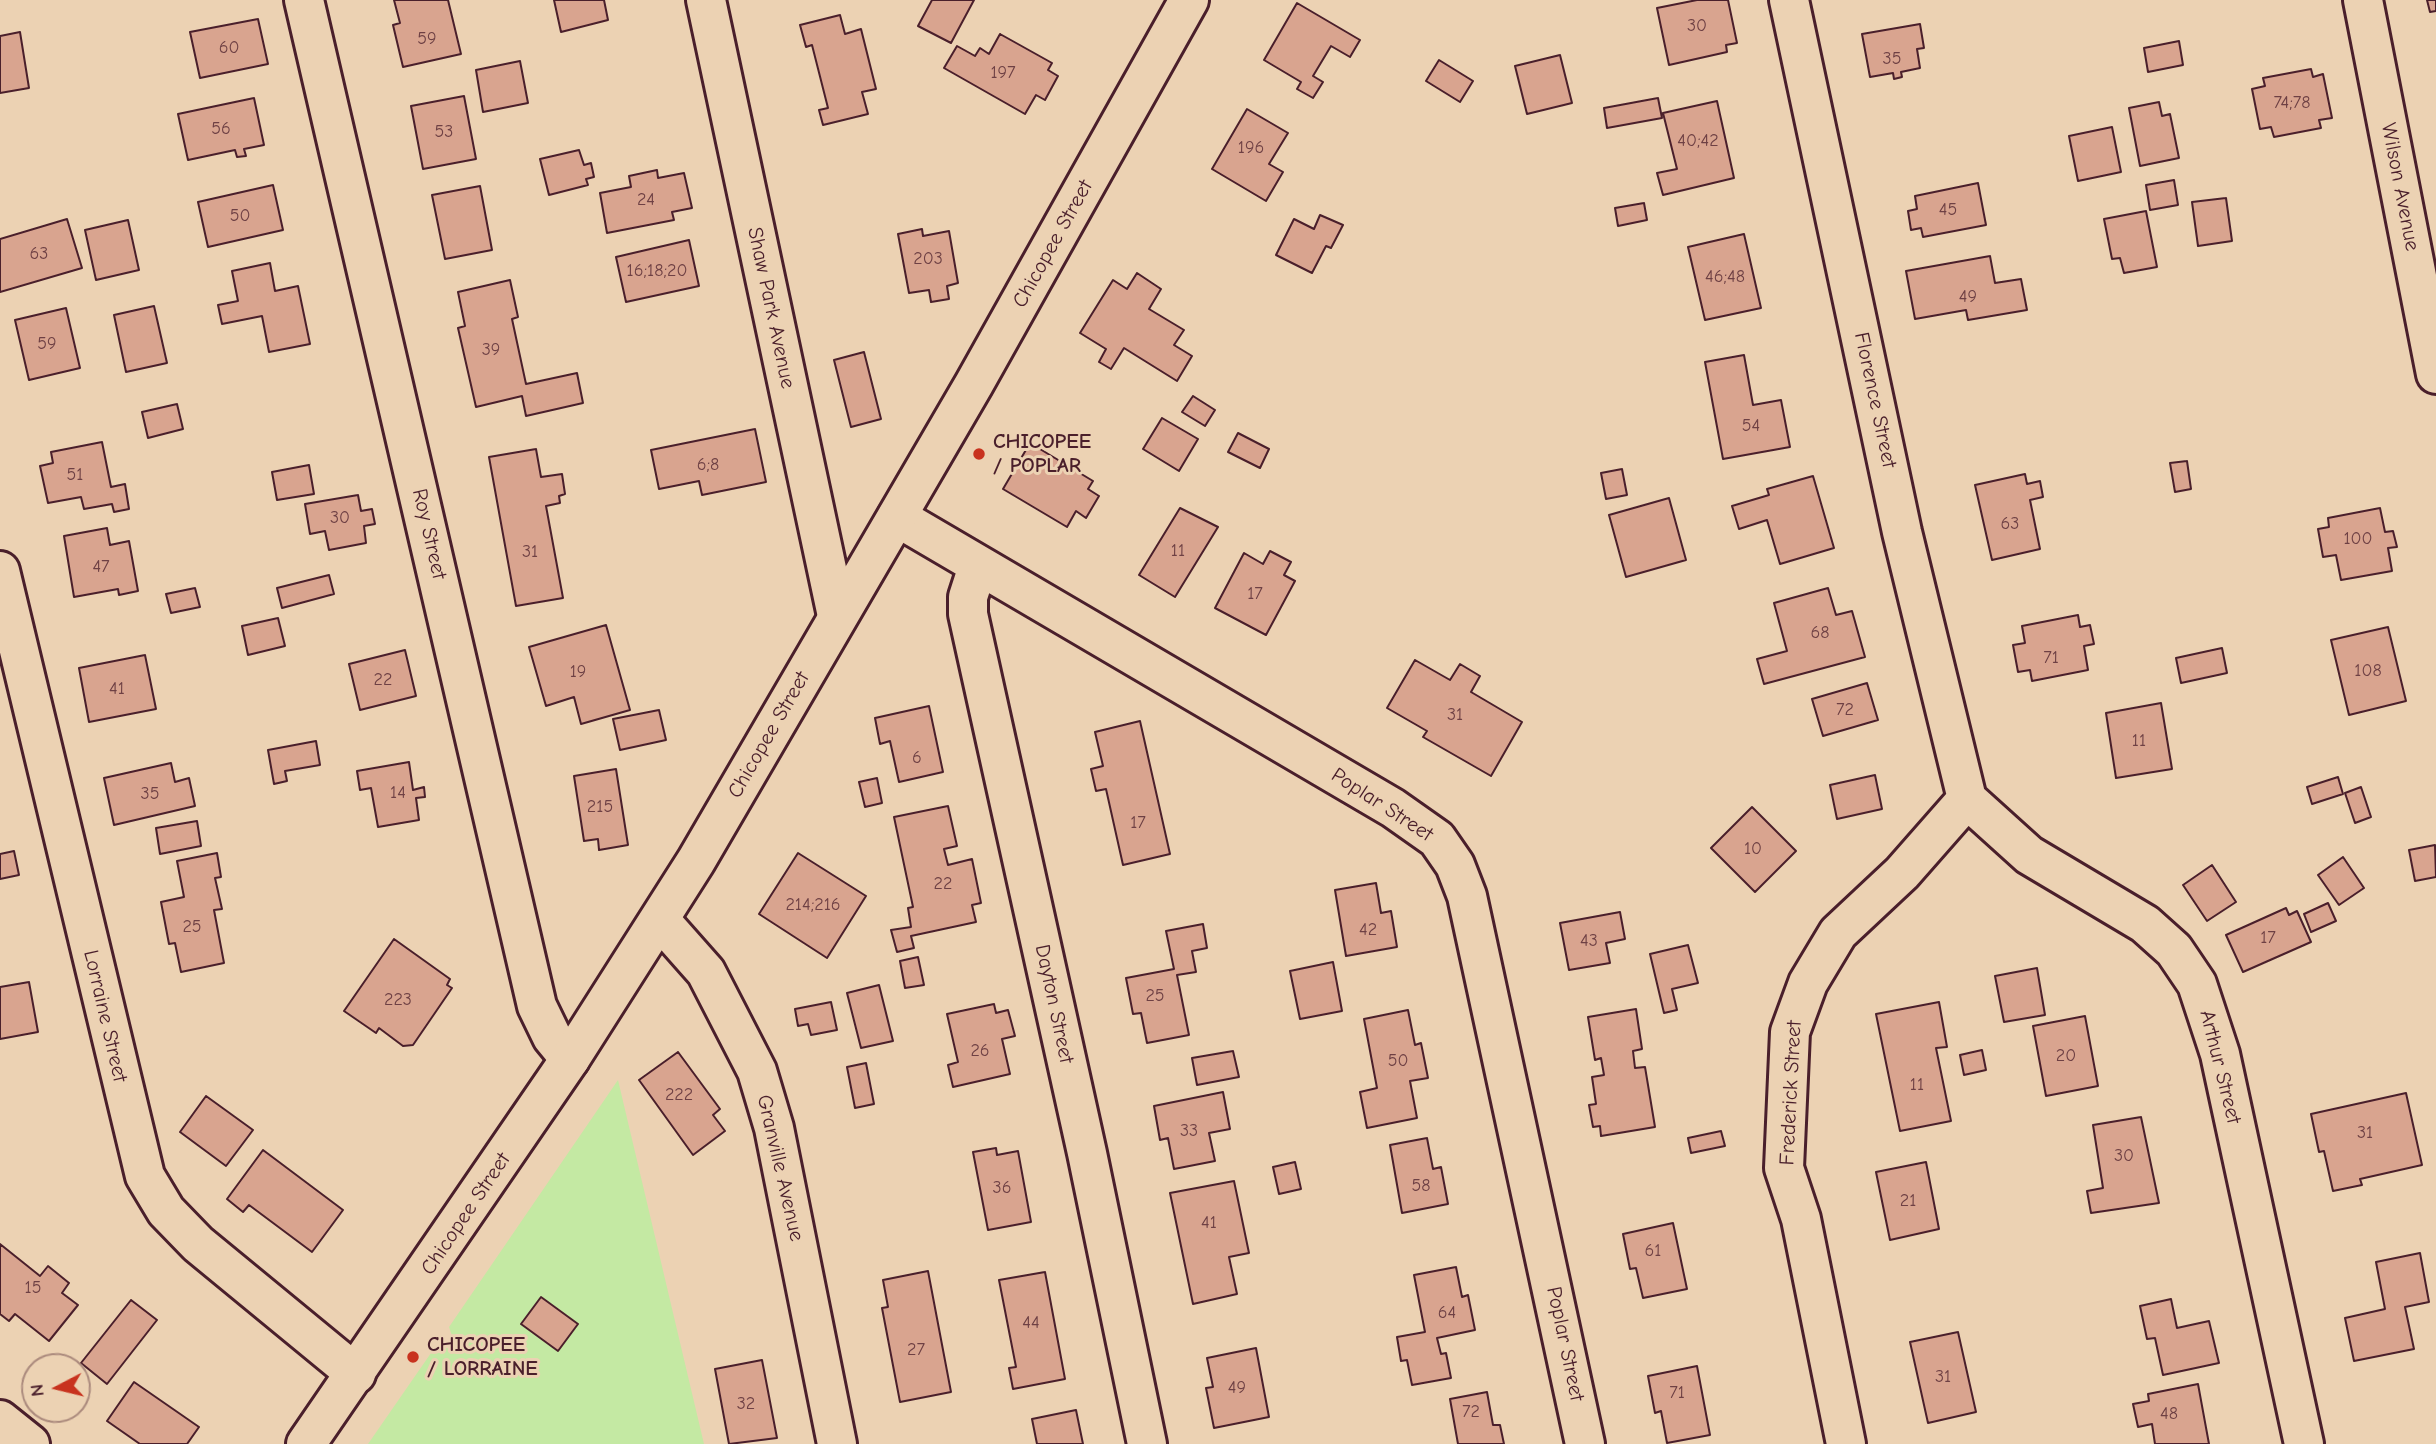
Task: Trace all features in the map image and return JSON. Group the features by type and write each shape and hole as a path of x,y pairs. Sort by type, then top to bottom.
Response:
{"street":[{"name":"Roy Street","path":"304,0 537,1006 552,1037 570,1059"},
{"name":"Shaw Park Avenue","path":"706,0 837,616"},
{"name":"Chicopee Street","path":"306,1444 570,1059 660,919 897,517 1189,0"},
{"name":"Florence Street","path":"1789,0 1902,532 1966,799"},
{"name":"Wilson Avenue","path":"2363,0 2436,374"},
{"name":"Poplar Street","path":"897,517 1393,808 1424,828 1447,852 1458,872 1469,905 1585,1444"},
{"name":"Dayton Street","path":"978,566 971,583 968,614 1087,1153 1147,1444"},
{"name":"Lorraine Street","path":"0,571 145,1177 176,1223 356,1374"},
{"name":"Frederick Street","path":"1846,1444 1801,1219 1784,1168 1790,1032 1808,983 1838,933 1902,873 1966,799"},
{"name":"Arthur Street","path":"1966,799 2029,855 2145,924 2174,950 2197,984 2220,1054 2304,1444"},
{"name":"Granville Avenue","path":"660,919 706,972 757,1071 774,1128 838,1444"},
{"path":"0,1420 30,1444"}],"green space":[{"path":"618,1080 704,1444 368,1444 431,1353 442,1352 452,1336 449,1327"}],"building":[{"path":"394,0 448,0 461,54 403,67 393,25 400,23"},
{"path":"554,0 604,0 608,20 561,32"},
{"path":"932,0 974,0 951,43 918,26"},
{"path":"1697,0 1728,0 1737,43 1726,45 1727,52 1669,65 1657,8"},
{"path":"2427,0 2436,0 2436,11 2430,12"},
{"path":"1297,3 1360,40 1350,57 1331,46 1313,76 1323,82 1313,98 1297,89 1301,82 1264,60"},
{"path":"840,15 845,34 861,29 876,89 862,92 868,114 823,125 819,110 828,108 812,45 806,47 800,25"},
{"path":"258,19 268,64 200,78 190,32"},
{"path":"1920,24 1924,48 1917,49 1920,68 1901,72 1902,77 1894,79 1893,73 1870,77 1862,34"},
{"path":"20,32 29,88 0,93 0,36"},
{"path":"1000,34 1052,63 1048,70 1058,76 1045,100 1036,95 1025,114 944,68 957,46 975,56 980,48 989,54"},
{"path":"2179,41 2183,65 2148,72 2144,48"},
{"path":"1560,55 1572,103 1527,114 1515,66"},
{"path":"1439,60 1473,81 1460,102 1426,81"},
{"path":"520,61 528,103 483,112 476,70"},
{"path":"2311,69 2313,77 2323,74 2332,118 2319,120 2321,128 2274,137 2271,127 2260,129 2252,89 2265,86 2263,78"},
{"path":"464,96 476,159 423,169 411,106"},
{"path":"254,98 264,145 244,149 246,156 237,157 235,150 188,160 178,114"},
{"path":"1658,98 1662,118 1607,128 1604,108"},
{"path":"1717,101 1734,178 1663,195 1657,173 1677,169 1663,113"},
{"path":"2159,102 2162,116 2170,114 2179,158 2140,166 2129,108"},
{"path":"1247,109 1288,133 1269,164 1283,172 1266,201 1212,169"},
{"path":"2112,127 2121,172 2078,181 2069,136"},
{"path":"579,150 584,165 591,163 594,177 586,179 588,185 549,195 540,159"},
{"path":"657,170 658,178 684,173 692,208 672,212 674,220 607,233 600,193 631,187 629,176"},
{"path":"2174,180 2178,205 2150,210 2146,185"},
{"path":"1978,183 1986,225 1923,237 1921,228 1911,230 1908,211 1917,209 1915,196"},
{"path":"273,185 283,230 208,247 198,202"},
{"path":"480,186 492,250 445,259 432,195"},
{"path":"2226,198 2232,241 2198,246 2192,202"},
{"path":"1644,203 1647,220 1618,226 1615,208"},
{"path":"2146,211 2157,267 2124,273 2120,258 2112,259 2104,219"},
{"path":"1320,215 1343,225 1331,248 1326,246 1312,273 1276,255 1294,219 1314,229"},
{"path":"67,219 82,268 0,292 0,239"},
{"path":"128,220 139,270 96,280 85,230"},
{"path":"922,229 923,236 949,231 958,283 947,286 949,299 931,302 929,290 909,293 898,234"},
{"path":"1744,234 1761,308 1705,320 1688,247"},
{"path":"689,240 699,286 626,302 616,257"},
{"path":"1990,256 1995,283 2021,279 2027,310 1968,320 1966,310 1915,319 1906,271"},
{"path":"270,263 275,291 298,286 310,344 269,352 262,316 222,324 218,305 238,301 232,271"},
{"path":"1137,273 1161,289 1149,309 1184,330 1174,345 1192,356 1177,381 1124,348 1111,369 1099,362 1106,349 1080,333 1113,280 1127,289"},
{"path":"510,280 518,317 512,319 526,384 577,373 583,403 526,416 522,396 476,407 458,328 465,326 458,292"},
{"path":"154,306 167,363 126,372 114,315"},
{"path":"66,308 80,368 29,380 15,320"},
{"path":"864,352 881,419 851,427 834,360"},
{"path":"1744,355 1753,405 1781,400 1790,447 1723,459 1705,362"},
{"path":"1193,396 1215,410 1205,426 1182,412"},
{"path":"177,404 183,429 148,438 142,412"},
{"path":"1162,418 1198,439 1179,471 1143,449"},
{"path":"755,429 766,482 702,495 699,481 659,489 651,450"},
{"path":"1238,433 1269,449 1260,468 1228,452"},
{"path":"102,442 111,487 125,484 129,509 114,512 112,504 84,509 81,497 48,503 40,466 53,463 51,452"},
{"path":"1030,443 1093,481 1088,489 1099,496 1086,518 1076,511 1067,527 1003,489"},
{"path":"536,449 541,477 562,474 565,494 559,496 560,503 546,506 563,598 516,606 489,457"},
{"path":"2187,461 2191,489 2175,492 2170,463"},
{"path":"309,465 314,494 277,500 272,472"},
{"path":"1622,469 1627,495 1606,499 1601,473"},
{"path":"2025,474 2027,484 2040,481 2043,497 2030,500 2040,549 1992,560 1975,485"},
{"path":"1813,476 1834,548 1780,564 1767,520 1739,529 1732,506 1769,495 1767,489"},
{"path":"358,495 361,511 372,509 375,524 364,526 366,543 329,550 325,531 310,534 305,504"},
{"path":"1669,498 1686,560 1626,577 1609,515"},
{"path":"1180,508 1218,527 1175,597 1139,575"},
{"path":"2380,508 2385,532 2393,531 2397,547 2388,548 2392,571 2341,580 2336,555 2323,557 2318,529 2329,527 2328,518"},
{"path":"107,528 110,545 129,541 138,591 119,595 118,589 74,597 64,536"},
{"path":"1270,551 1291,562 1284,575 1295,581 1266,635 1215,608 1244,553 1263,564"},
{"path":"329,575 334,594 282,608 277,588"},
{"path":"195,588 200,607 171,613 166,594"},
{"path":"1828,588 1836,615 1852,611 1865,657 1764,684 1757,659 1787,651 1774,603"},
{"path":"2078,615 2080,627 2090,625 2094,644 2084,646 2088,670 2032,681 2030,670 2018,672 2013,645 2025,643 2022,626"},
{"path":"278,618 285,646 248,655 242,626"},
{"path":"606,625 630,710 581,724 574,697 546,706 529,647"},
{"path":"2388,627 2406,701 2349,715 2331,640"},
{"path":"2222,648 2227,673 2181,683 2176,658"},
{"path":"405,650 416,696 360,710 349,664"},
{"path":"145,655 156,709 89,722 79,668"},
{"path":"1415,660 1450,680 1460,664 1480,676 1471,692 1522,722 1491,776 1423,737 1427,731 1387,708"},
{"path":"1867,683 1878,720 1823,736 1812,699"},
{"path":"2161,703 2172,769 2116,778 2106,713"},
{"path":"929,706 943,772 899,782 890,741 880,744 875,718"},
{"path":"659,710 666,740 620,750 613,719"},
{"path":"1140,721 1170,854 1123,865 1106,789 1096,791 1091,769 1103,766 1095,732"},
{"path":"316,741 320,765 285,771 287,781 274,784 268,750"},
{"path":"409,762 413,790 424,787 425,797 416,798 419,820 378,827 371,788 360,790 357,771"},
{"path":"171,763 175,782 189,778 195,806 114,825 104,778"},
{"path":"616,769 628,845 599,850 598,839 584,841 574,776"},
{"path":"1875,775 1882,809 1837,819 1830,785"},
{"path":"2338,777 2343,794 2312,804 2307,787"},
{"path":"877,778 882,803 865,807 859,782"},
{"path":"2361,787 2371,817 2355,823 2345,793"},
{"path":"948,806 957,846 944,849 948,865 972,859 981,903 972,905 976,922 911,936 914,948 897,952 891,930 911,927 908,908 913,907 894,817"},
{"path":"1752,807 1796,851 1755,892 1711,848"},
{"path":"197,821 201,846 160,854 156,828"},
{"path":"2435,845 2436,877 2415,881 2409,850"},
{"path":"14,851 19,875 0,879 0,854"},
{"path":"217,853 221,877 215,878 222,909 214,910 224,963 181,972 175,943 169,944 161,902 184,897 177,861"},
{"path":"798,853 866,896 827,958 759,914"},
{"path":"2343,857 2364,888 2339,905 2318,875"},
{"path":"2212,865 2236,902 2207,921 2183,885"},
{"path":"1376,883 1381,913 1391,911 1397,947 1346,956 1335,890"},
{"path":"2328,903 2336,921 2311,932 2304,914"},
{"path":"2286,908 2289,915 2297,911 2311,942 2243,972 2226,935"},
{"path":"1620,912 1625,939 1606,943 1610,963 1569,970 1560,923"},
{"path":"1203,924 1207,948 1192,951 1196,972 1177,975 1189,1035 1147,1043 1141,1013 1133,1014 1126,978 1174,969 1166,931"},
{"path":"394,939 450,979 447,985 452,988 413,1045 403,1046 379,1028 376,1033 344,1011"},
{"path":"1688,945 1698,983 1672,989 1677,1010 1664,1013 1650,954"},
{"path":"918,957 924,985 905,988 900,961"},
{"path":"1333,962 1342,1011 1300,1019 1290,971"},
{"path":"2037,968 2045,1015 2004,1022 1995,976"},
{"path":"29,982 38,1032 0,1039 0,987"},
{"path":"879,985 893,1041 861,1048 847,993"},
{"path":"831,1002 837,1030 811,1035 808,1024 798,1026 795,1009"},
{"path":"1939,1002 1947,1047 1936,1048 1951,1121 1900,1131 1876,1014"},
{"path":"994,1004 996,1013 1008,1010 1015,1036 1002,1039 1010,1074 953,1087 948,1065 958,1062 947,1014"},
{"path":"1636,1009 1642,1049 1633,1051 1635,1068 1645,1067 1655,1127 1601,1136 1600,1126 1593,1127 1589,1105 1596,1104 1592,1077 1604,1075 1601,1058 1595,1060 1588,1017"},
{"path":"1408,1010 1415,1045 1421,1043 1428,1078 1410,1081 1417,1118 1367,1128 1360,1092 1377,1088 1364,1019"},
{"path":"2085,1016 2098,1086 2046,1096 2033,1026"},
{"path":"1982,1050 1986,1070 1964,1075 1960,1055"},
{"path":"1233,1051 1239,1077 1197,1085 1192,1058"},
{"path":"678,1052 720,1109 713,1115 725,1131 693,1155 639,1080"},
{"path":"866,1063 874,1104 855,1108 847,1067"},
{"path":"1223,1092 1230,1129 1209,1133 1215,1161 1174,1169 1168,1138 1160,1140 1154,1106"},
{"path":"2406,1093 2422,1165 2360,1179 2362,1185 2333,1191 2324,1151 2319,1152 2311,1114"},
{"path":"206,1096 253,1130 226,1166 180,1132"},
{"path":"2141,1117 2159,1203 2091,1213 2087,1191 2103,1188 2093,1125"},
{"path":"1721,1131 1725,1146 1691,1153 1688,1138"},
{"path":"1427,1138 1433,1169 1441,1167 1448,1204 1402,1213 1390,1145"},
{"path":"996,1148 997,1155 1018,1151 1031,1222 988,1230 973,1152"},
{"path":"263,1150 343,1210 312,1252 249,1205 243,1212 227,1199"},
{"path":"1295,1162 1301,1189 1279,1194 1273,1167"},
{"path":"1926,1162 1939,1229 1890,1240 1876,1172"},
{"path":"1234,1181 1249,1253 1229,1257 1237,1294 1193,1304 1170,1193"},
{"path":"1673,1223 1687,1289 1643,1298 1636,1268 1630,1269 1623,1234"},
{"path":"0,1244 40,1276 48,1266 69,1283 62,1293 78,1305 49,1341 15,1314 9,1321 0,1314"},
{"path":"2420,1253 2429,1302 2405,1307 2414,1349 2354,1361 2345,1318 2385,1309 2376,1262"},
{"path":"1456,1267 1462,1297 1468,1295 1475,1330 1437,1338 1441,1354 1446,1353 1451,1378 1412,1385 1407,1360 1401,1361 1397,1337 1425,1332 1414,1275"},
{"path":"928,1271 951,1392 900,1402 882,1308 888,1307 883,1280"},
{"path":"1045,1272 1065,1379 1013,1389 1009,1368 1016,1367 999,1280"},
{"path":"541,1297 578,1324 558,1351 521,1324"},
{"path":"2171,1299 2177,1328 2209,1321 2219,1363 2163,1375 2155,1338 2147,1339 2140,1306"},
{"path":"131,1300 157,1320 107,1384 91,1371 89,1353"},
{"path":"1958,1332 1976,1412 1928,1423 1910,1342"},
{"path":"1256,1348 1269,1417 1214,1428 1206,1388 1213,1387 1207,1358"},
{"path":"762,1360 777,1438 729,1444 715,1369"},
{"path":"1697,1366 1710,1435 1667,1443 1661,1411 1655,1413 1648,1376"},
{"path":"134,1382 199,1427 187,1444 140,1444 107,1421"},
{"path":"2198,1384 2209,1444 2155,1444 2152,1424 2138,1427 2133,1404 2149,1401 2148,1394"},
{"path":"1487,1392 1493,1425 1500,1425 1504,1444 1458,1444 1450,1399"},
{"path":"1076,1410 1083,1444 1037,1444 1032,1419"}],"place":[{"name":"CHICOPEE / POPLAR","path":"979,454"},
{"name":"CHICOPEE / LORRAINE","path":"413,1357"}]}
